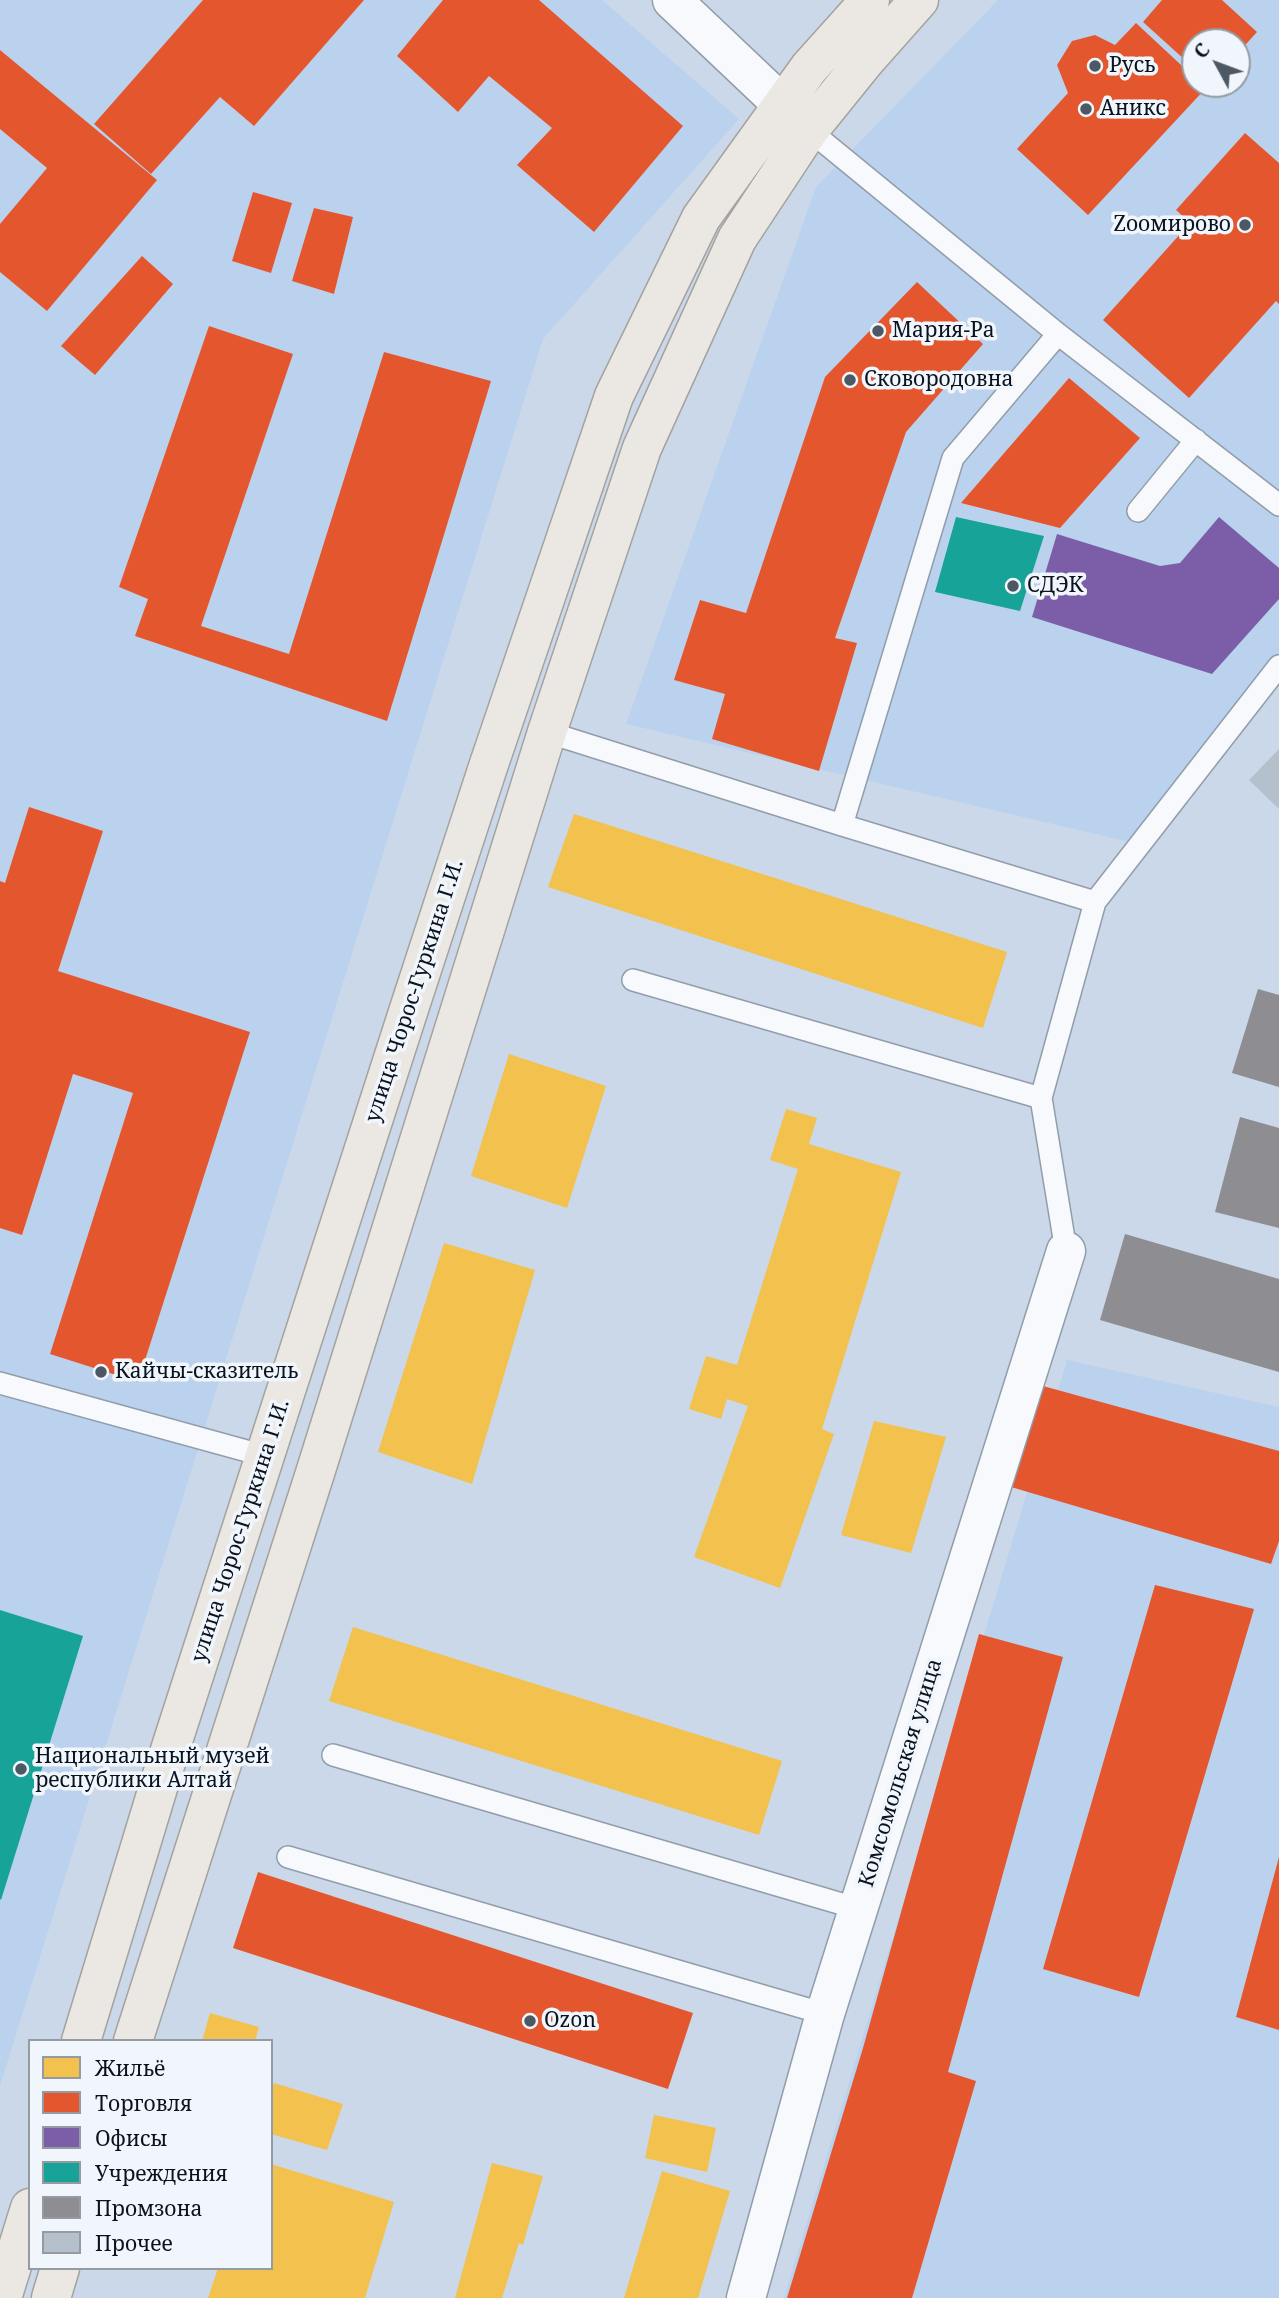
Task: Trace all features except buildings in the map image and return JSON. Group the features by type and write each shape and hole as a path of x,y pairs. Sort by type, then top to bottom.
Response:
{"main road":[{"name":"улица Чорос-Гуркина Г.И.","path":"82,2039 161,1778 488,767 614,396 701,218 809,68 870,0"},
{"path":"134,2039 312,1483 547,732 642,448 737,239 809,130 919,0"},
{"path":"2,2298 28,2214"},
{"path":"51,2298 59,2270"}],"street":[{"path":"672,0 809,130"},
{"name":"Комсомольская улица","path":"746,2298 825,2014 1066,1251"}],"lane":[{"path":"809,130 1058,334 1279,505"},
{"path":"842,825 953,458 1058,334"},
{"path":"1138,512 1196,440"},
{"path":"1066,1251 1041,1098 1095,902 1279,666"},
{"path":"547,732 1095,902"},
{"path":"634,980 1041,1098"},
{"path":"0,1383 265,1456"},
{"path":"333,1755 859,1909"},
{"path":"288,1857 825,2014"}],"shaded area":[{"path":"0,0 602,0 739,119 543,339 0,2086"},
{"path":"998,0 1279,0 1279,681 1147,846 626,724 816,187"},
{"path":"1067,1360 1279,1407 1279,2298 784,2298"}],"place":[{"name":"Русь","path":"1095,66"},
{"name":"Аникс","path":"1086,109"},
{"name":"Zоомирово","path":"1245,225"},
{"name":"Мария-Ра","path":"878,331"},
{"name":"Сковородовна","path":"850,380"},
{"name":"СДЭК","path":"1013,586"},
{"name":"Кайчы-сказитель","path":"101,1372"},
{"name":"Национальный музей республики Алтай","path":"21,1769"},
{"name":"Ozon","path":"530,2021"}]}
